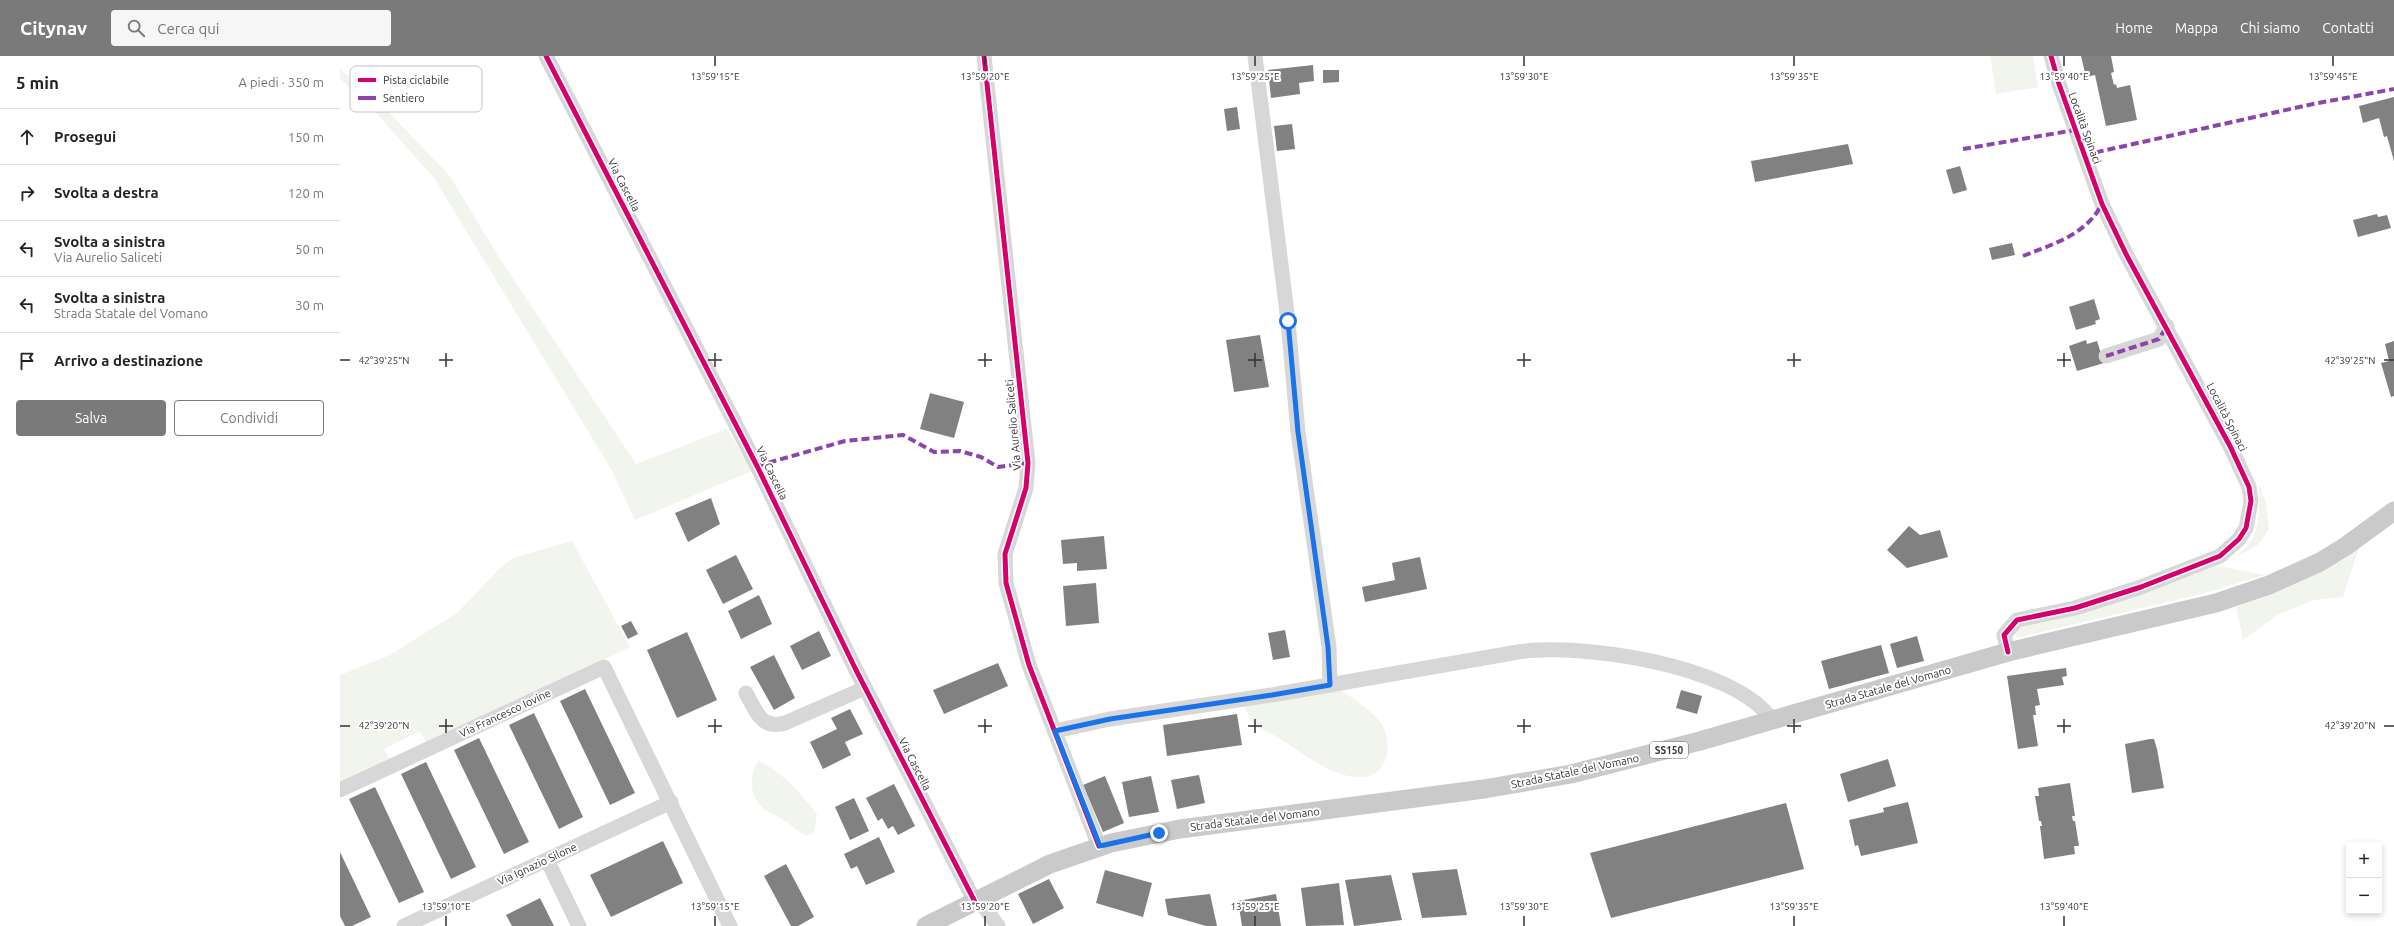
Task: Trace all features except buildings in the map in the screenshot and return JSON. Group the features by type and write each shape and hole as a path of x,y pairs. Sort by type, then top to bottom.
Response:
{"main road":[{"name":"Strada Statale del Vomano","path":"926,926 1050,864 1100,846 1180,829 1401,801 1547,779 1629,760 2008,652 2241,596 2320,562 2346,546 2394,511"}],"street":[{"name":"Via Cascella","path":"546,56 757,466 865,688 977,901 998,926"},
{"name":"Via Aurelio Saliceti","path":"984,56 1028,463 1026,488 1005,554 1005,574 1029,665 1100,846"},
{"path":"1255,56 1288,321 1298,432 1328,647 1330,685"},
{"name":"Località Spinaci","path":"2008,652 2004,635 2017,620 2075,608 2204,564 2220,556 2231,548 2246,528 2251,507 2249,487 2230,446 2167,326 2126,254 2102,204 2059,84 2051,56"},
{"path":"2106,356 2159,339 2167,326"},
{"path":"1055,731 1138,714 1272,695 1533,650 1569,649 1651,662 1694,672 1740,694 1772,720"},
{"name":"Via Francesco Iovine","path":"340,790 604,667 671,802"},
{"path":"746,693 762,720 774,725 784,723 865,688"},
{"path":"671,802 730,926"},
{"name":"Via Ignazio Silone","path":"404,926 671,802"},
{"path":"546,860 579,926"}],"shaded area":[{"path":"1990,56 2033,56 2038,87 1996,94"},
{"path":"340,69 350,77 350,88 340,79"},
{"path":"375,112 388,112 449,175 497,254 636,464 727,429 752,471 635,520 611,469 434,178"},
{"path":"2259,485 2266,502 2269,529 2258,545 2236,557 2250,543 2256,528 2259,513"},
{"path":"572,541 630,647 427,743 420,731 384,749 390,760 340,784 340,675 390,655 457,613 499,569 513,558"},
{"path":"2359,548 2343,597 2314,600 2277,615 2243,640 2236,607 2299,581 2329,566"},
{"path":"2218,566 2265,575 2205,593 2016,638 2017,629 2023,624 2165,585"},
{"path":"1340,690 1370,711 1383,727 1388,745 1387,754 1384,763 1379,770 1372,775 1351,777 1340,774 1318,764 1252,722 1244,706"},
{"path":"758,761 767,765 783,777 798,791 817,814 814,833 806,836 781,818 764,809 758,802 753,790 752,778"}],"marked path":[{"path":"2084,155 2313,104 2394,89"},
{"path":"1963,149 2075,130"},
{"path":"2023,256 2057,242 2078,231 2087,224 2102,204"},
{"path":"2106,356 2159,339 2167,326"},
{"path":"757,466 845,441 903,435 934,452 960,451 981,457 998,467 1028,463"}],"cycle path":[{"path":"546,56 757,466 856,670 975,902"},
{"path":"984,56 1028,463 1026,488 1005,554 1006,583 1029,665 1099,846"},
{"path":"2008,652 2004,635 2017,620 2075,608 2141,587 2220,556 2239,539 2246,528 2251,501 2249,487 2230,446 2126,254 2102,204 2059,84 2051,56"}],"route":[{"path":"1159,833 1100,846 1055,731 1110,719 1330,685 1328,647 1318,559 1298,432 1288,321"}]}
